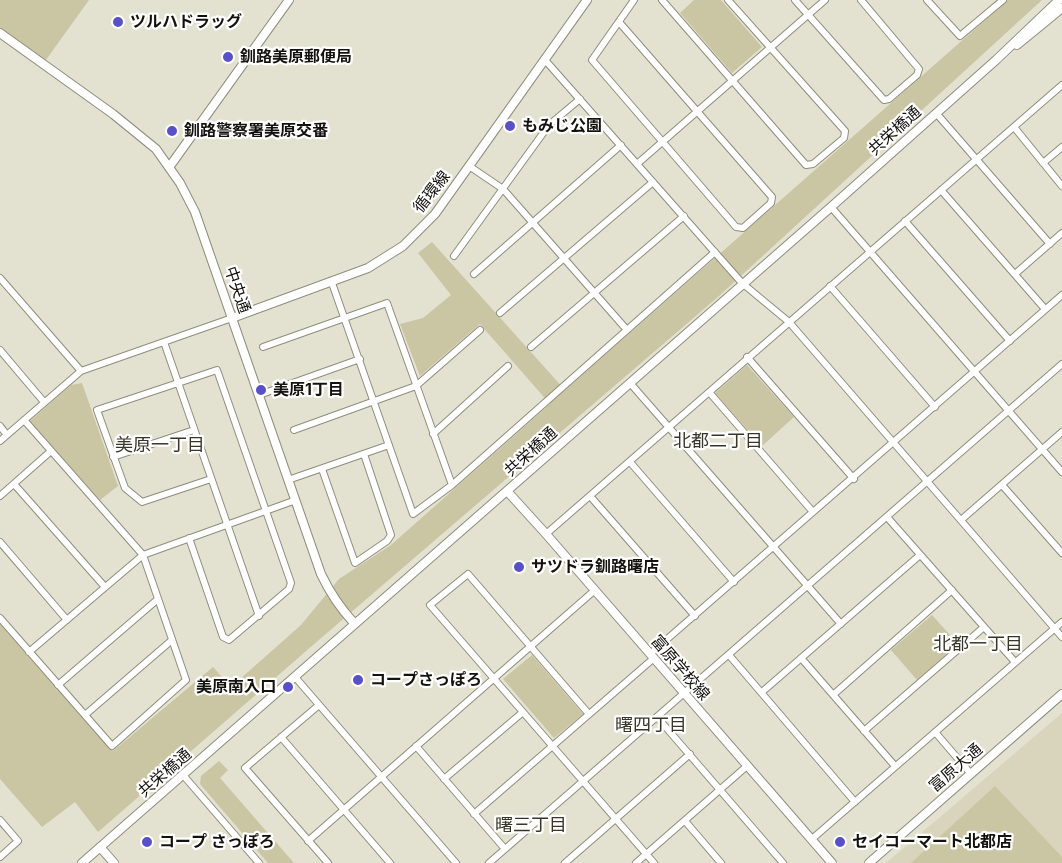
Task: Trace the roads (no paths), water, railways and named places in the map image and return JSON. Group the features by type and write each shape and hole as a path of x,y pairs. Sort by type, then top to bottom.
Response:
{"street":[{"path":"170,166 289,0"},
{"name":"循環線","path":"232,318 368,268 403,246 435,214 587,0"},
{"path":"619,22 772,197 771,203 743,228 736,227 592,60 634,0"},
{"path":"662,0 806,165 813,164 844,138 844,131 728,0"},
{"path":"795,0 884,100 889,99 917,75 919,69 861,0"},
{"path":"637,164 825,0"},
{"path":"930,1 960,36 1003,0"},
{"path":"996,60 1059,0"},
{"path":"996,60 1030,36 1062,8"},
{"name":"中央通","path":"0,33 113,114 156,149 170,166 195,212 321,574 330,594 354,623"},
{"path":"545,60 742,283 789,322 1062,636"},
{"name":"共栄橋通","path":"82,863 996,60"},
{"path":"546,534 1062,85"},
{"path":"454,256 549,124 580,99"},
{"path":"936,113 1050,244"},
{"path":"1014,127 1062,186"},
{"path":"474,274 621,145"},
{"path":"1043,163 1062,147"},
{"path":"469,166 503,189 627,330"},
{"path":"500,313 653,182"},
{"path":"941,190 1046,309"},
{"path":"831,207 1062,472"},
{"path":"531,347 684,216"},
{"path":"905,221 1010,341"},
{"path":"1015,274 1062,233"},
{"path":"332,283 413,514 452,485 716,252"},
{"path":"0,278 81,371"},
{"path":"830,286 935,407"},
{"path":"474,814 695,616 1062,295"},
{"path":"263,347 387,303 452,485"},
{"path":"0,441 81,371 232,318"},
{"path":"294,430 416,386 480,330"},
{"path":"164,342 258,616"},
{"path":"0,350 44,402"},
{"path":"747,357 854,478"},
{"path":"259,395 360,359"},
{"path":"489,863 1062,364"},
{"path":"433,434 508,366"},
{"path":"189,538 223,637 229,640 289,590 291,583 217,370 97,410 125,488 142,502 211,478"},
{"path":"630,383 841,624"},
{"path":"709,392 813,512"},
{"path":"0,618 112,746 186,680 143,555 24,420"},
{"path":"0,426 7,435"},
{"path":"114,458 194,430"},
{"path":"961,520 1062,432"},
{"path":"288,480 389,445"},
{"path":"0,496 51,451"},
{"path":"321,469 355,563 387,542 391,535 364,454"},
{"path":"630,462 734,582"},
{"path":"14,484 105,587"},
{"path":"1002,485 1062,553"},
{"name":"富原学校線","path":"507,491 832,863"},
{"path":"590,496 695,616"},
{"path":"29,652 143,555 296,500"},
{"path":"887,517 1015,663"},
{"path":"0,542 68,620"},
{"path":"762,692 920,555"},
{"path":"588,713 468,574 430,605 654,863"},
{"path":"308,841 595,590"},
{"path":"833,695 952,590"},
{"path":"58,685 158,599"},
{"path":"812,839 1062,622"},
{"path":"864,731 984,627"},
{"path":"85,715 172,640"},
{"path":"729,655 855,802"},
{"path":"801,658 895,766"},
{"path":"295,677 456,863"},
{"name":"富原大通","path":"868,863 1062,694"},
{"path":"319,705 245,768 328,863"},
{"path":"444,779 523,712"},
{"path":"657,717 783,863"},
{"path":"935,732 971,774"},
{"path":"281,737 390,863"},
{"path":"416,746 505,849"},
{"path":"565,863 690,754"},
{"path":"636,863 747,766"},
{"path":"183,775 259,863"},
{"path":"0,820 18,841 0,857"},
{"path":"685,821 721,863"},
{"path":"100,847 114,863"}],"place":[{"name":"ツルハドラッグ","path":"118,22"},
{"name":"釧路美原郵便局","path":"228,57"},
{"name":"もみじ公園","path":"510,126"},
{"name":"釧路警察署美原交番","path":"172,131"},
{"name":"美原1丁目","path":"261,390"},
{"name":"サツドラ釧路曙店","path":"519,567"},
{"name":"コープさっぽろ","path":"358,680"},
{"name":"美原南入口","path":"288,687"},
{"name":"コープ さっぽろ","path":"147,842"},
{"name":"セイコーマート北都店","path":"840,842"}],"district":[{"name":"北都二丁目","path":"718,442"},
{"name":"美原一丁目","path":"160,446"},
{"name":"北都一丁目","path":"978,645"},
{"name":"曙四丁目","path":"651,726"},
{"name":"曙三丁目","path":"531,826"}]}
